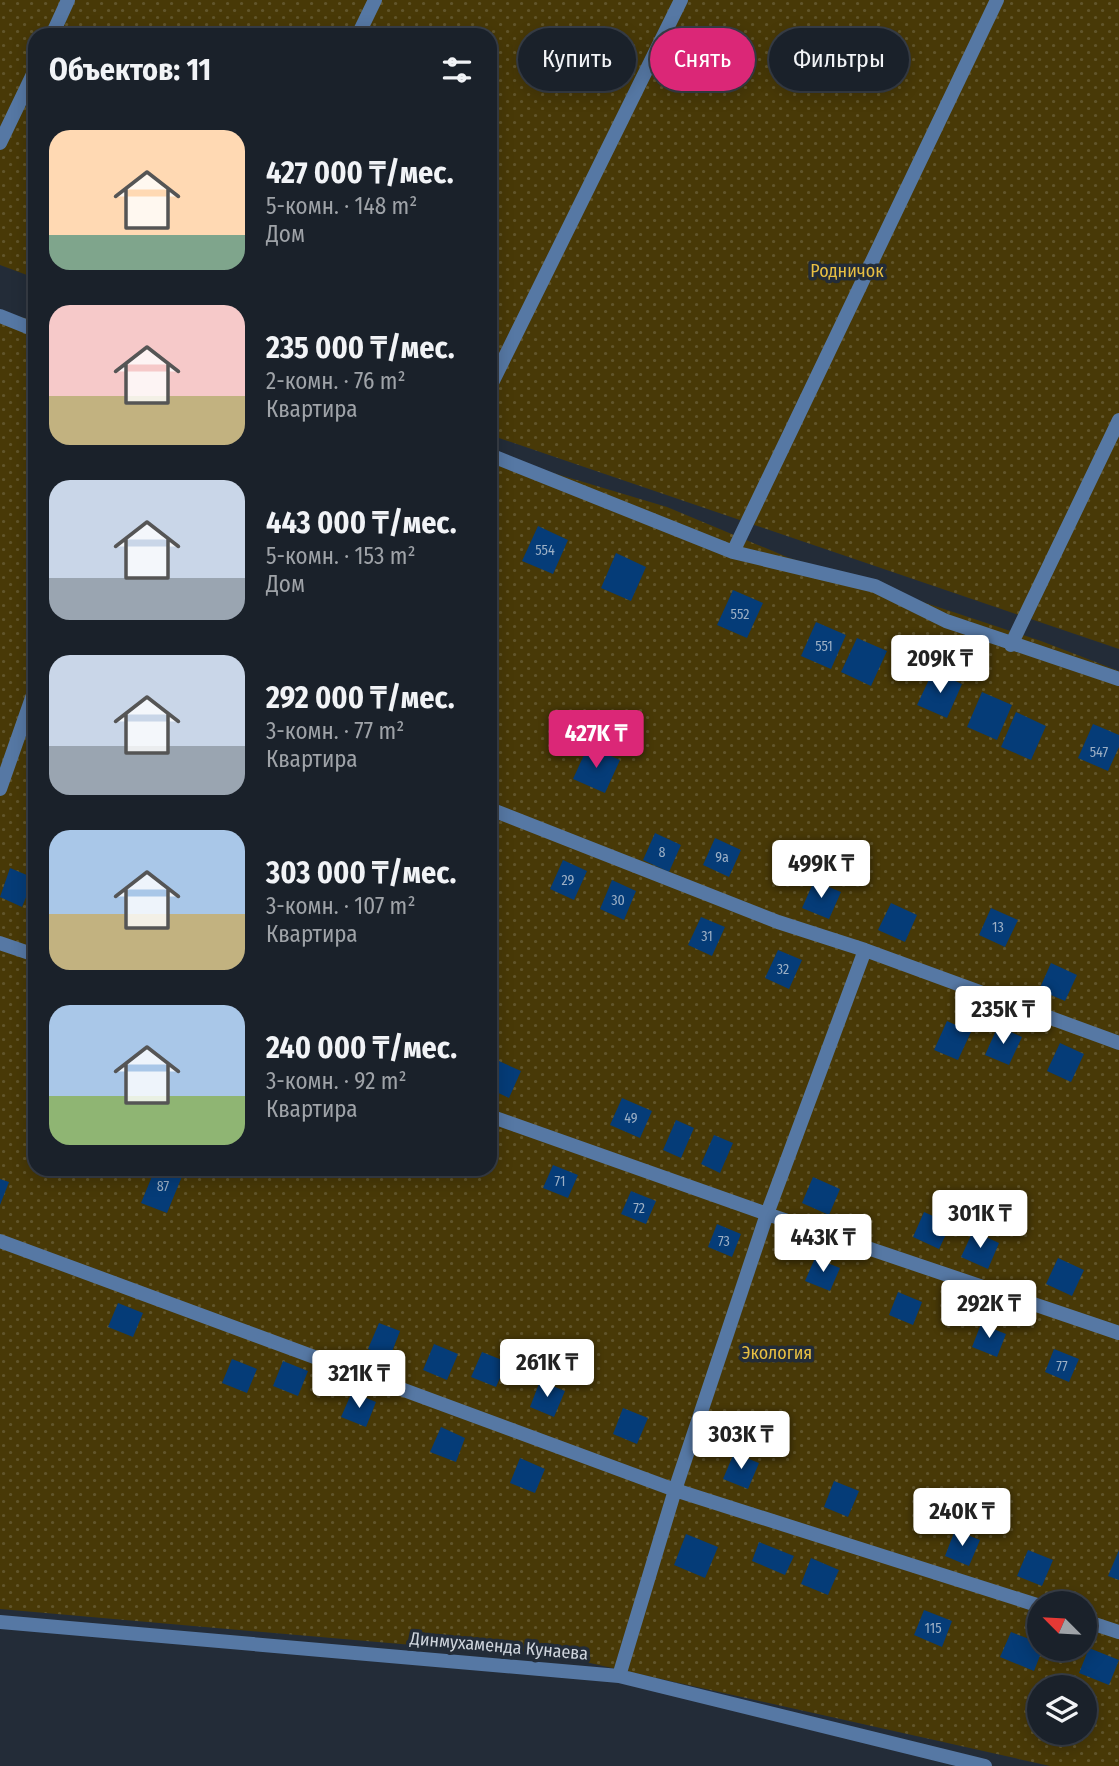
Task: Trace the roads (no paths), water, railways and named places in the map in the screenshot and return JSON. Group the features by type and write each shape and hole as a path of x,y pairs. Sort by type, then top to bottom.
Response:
{"street":[{"path":"55,28 68,0"},
{"path":"361,28 375,0"},
{"path":"497,373 681,0"},
{"path":"733,552 997,0"},
{"path":"0,144 28,85"},
{"path":"0,316 28,327"},
{"path":"1011,645 1119,420"},
{"path":"497,458 733,552 875,586 946,621 1119,679"},
{"path":"0,789 28,709"},
{"path":"497,812 752,912 865,950 1119,1043"},
{"path":"0,943 28,953"},
{"path":"620,1676 675,1490 767,1214 865,950"},
{"path":"497,1118 767,1214 1119,1333"},
{"path":"0,1241 675,1490 1027,1602"},
{"name":"Динмухаменда Кунаева","path":"0,1622 620,1676 985,1766"},
{"path":"1097,1625 1119,1632"}],"park label":[{"name":"Родничок","path":"847,271"},
{"name":"Экология","path":"777,1353"}]}
